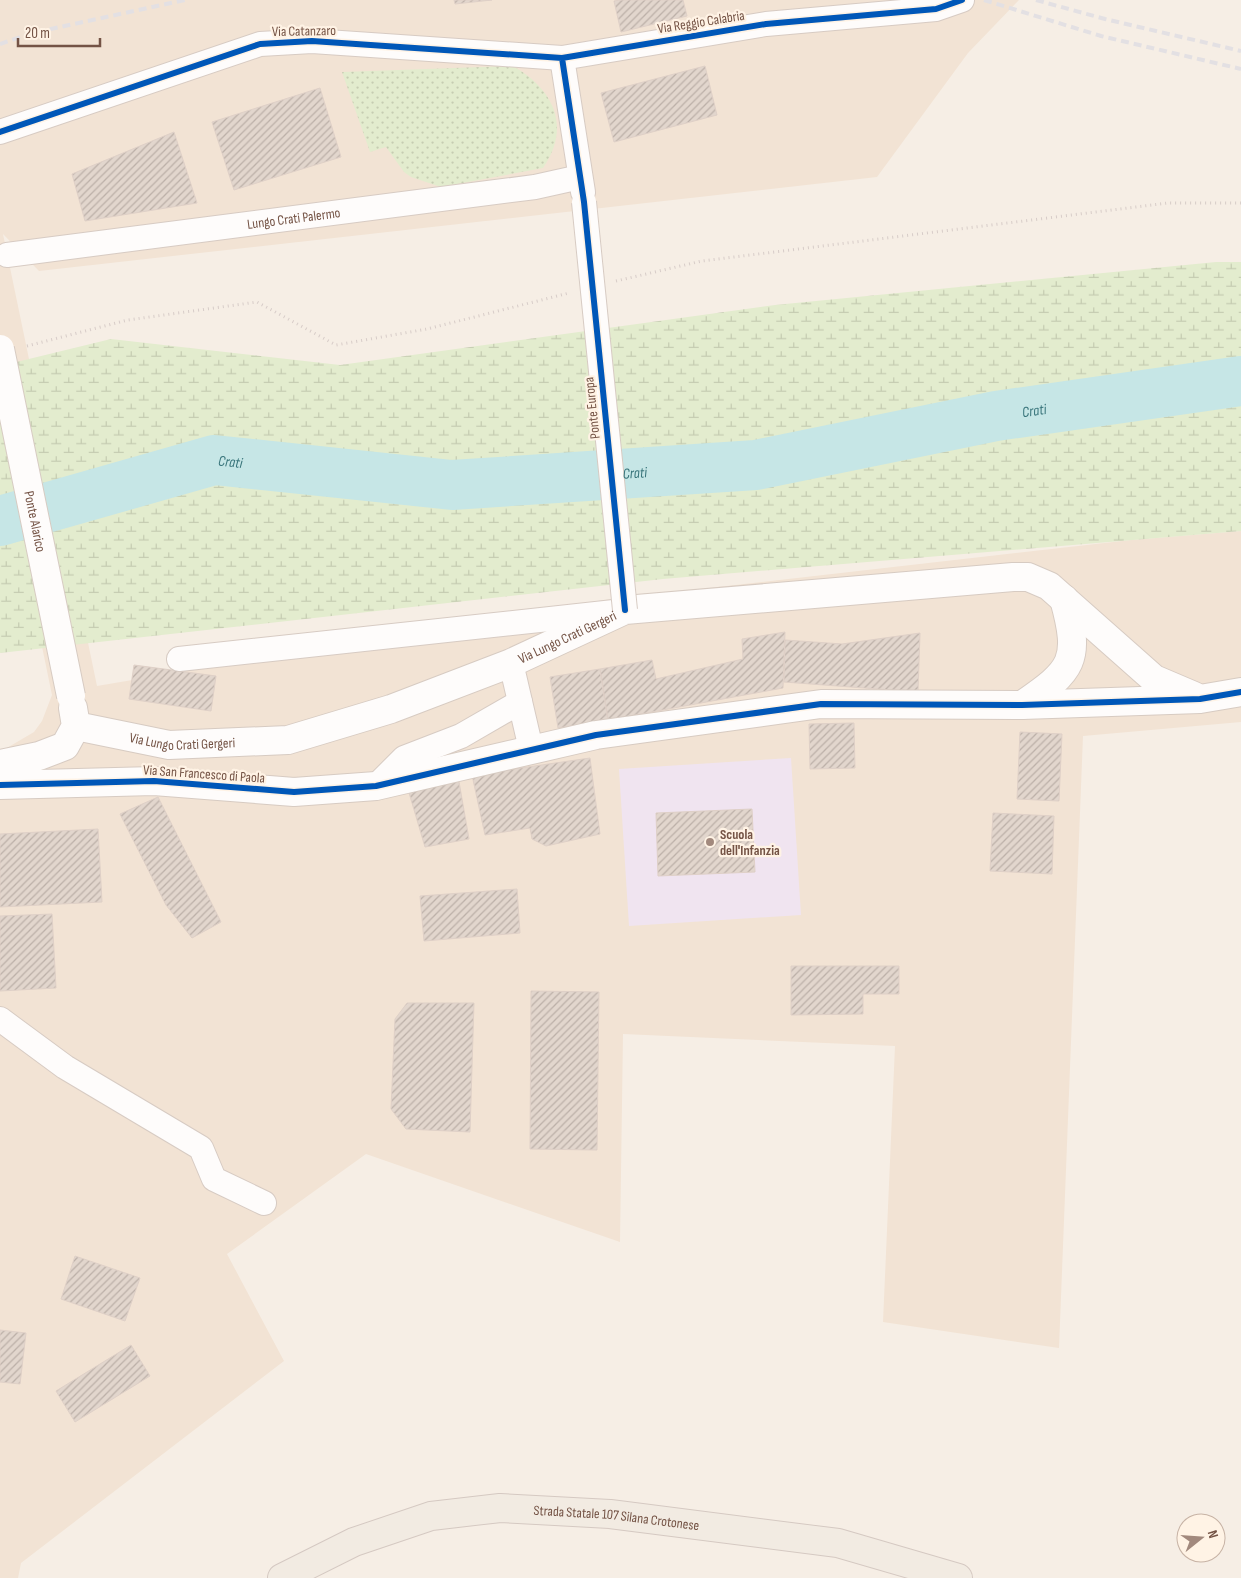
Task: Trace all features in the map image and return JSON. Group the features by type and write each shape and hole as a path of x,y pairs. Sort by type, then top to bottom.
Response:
{"main road":[{"name":"Strada Statale 107 Silana Crotonese","path":"282,1578 354,1542 431,1516 500,1508 610,1514 838,1543 958,1578"}],"street":[{"name":"Via Reggio Calabria","path":"562,58 766,24 936,8 962,0"},
{"name":"Via Catanzaro","path":"0,132 260,44 312,41 562,58"},
{"name":"Ponte Europa","path":"562,58 584,202 625,610"},
{"name":"Lungo Crati Palermo","path":"7,255 525,188 580,177"},
{"name":"Ponte Alarico","path":"0,348 72,696 76,726"},
{"path":"625,610 1028,577 1049,586 1154,679 1200,699"},
{"path":"1022,705 1056,681 1068,665 1072,647 1070,620 1064,599"},
{"name":"Via Lungo Crati Gergeri","path":"179,659 625,610"},
{"name":"Via Lungo Crati Gergeri","path":"76,726 169,745 288,740 390,708 512,663 625,610"},
{"path":"512,663 531,750"},
{"name":"Via San Francesco di Paola","path":"0,785 154,781 294,792 376,786 596,735 821,704 1022,705 1200,699 1241,692"},
{"path":"376,786 404,758 461,736 520,702"},
{"path":"0,764 39,756 65,746 76,726"},
{"path":"0,1019 65,1067 201,1148 214,1179 264,1202"}],"shaded area":[{"path":"0,0 1019,0 968,53 877,177 39,271 3,234 97,686 604,600 1131,540 1241,531 1241,722 1083,736 1059,1348 883,1322 895,1046 623,1034 620,1242 366,1154 227,1254 284,1361 21,1563 18,1578 0,1578 0,752 34,732 42,721 52,695 0,443"},
{"name":"Scuola dell'Infanzia","path":"791,758 801,915 629,926 619,769"}],"green space":[{"path":"513,66 539,86 548,97 554,110 557,123 552,153 543,168 441,187 411,177 404,172 386,147 370,152 342,72"},
{"path":"1216,262 1241,262 1241,531 663,579 0,653 0,366 111,339 340,365 775,305"}],"building":[{"path":"454,0 492,0 455,4"},
{"path":"683,0 687,16 621,32 614,1"},
{"path":"705,66 717,115 614,142 601,93"},
{"path":"320,88 341,157 234,190 212,122"},
{"path":"174,132 197,203 85,221 72,174"},
{"path":"785,632 783,688 608,720 600,669 652,660 656,679 743,659 742,639"},
{"path":"920,633 918,692 784,682 785,640 842,644"},
{"path":"134,665 216,676 211,711 129,699"},
{"path":"600,669 608,720 558,728 550,677"},
{"path":"854,723 855,768 810,769 809,724"},
{"path":"1020,732 1062,734 1059,801 1017,799"},
{"path":"590,758 600,834 546,846 532,839 530,828 485,835 472,775"},
{"path":"458,776 469,839 425,847 407,786"},
{"path":"158,797 221,922 192,938 166,905 120,814"},
{"path":"752,809 755,872 658,876 656,813"},
{"path":"993,813 1054,816 1052,874 990,871"},
{"path":"98,829 102,902 0,907 0,834"},
{"path":"517,889 520,933 424,941 420,896"},
{"path":"52,914 56,988 0,991 0,916"},
{"path":"791,966 899,966 899,994 863,994 863,1014 791,1015"},
{"path":"531,991 599,992 597,1150 530,1149"},
{"path":"407,1003 474,1003 470,1132 406,1129 391,1109 395,1019"},
{"path":"75,1256 140,1278 125,1321 61,1299"},
{"path":"0,1330 26,1333 20,1384 0,1382"},
{"path":"131,1345 150,1376 75,1422 56,1391"}],"waterway":[{"name":"Crati","path":"0,521 214,460 452,485 756,465 996,416 1241,381"}],"railway":[{"path":"0,44 32,33 185,0"},
{"path":"984,0 1101,36 1241,69"},
{"path":"1036,0 1105,19 1241,51"}],"cycle path":[{"path":"0,132 260,44 312,41 562,58 766,24 936,9 962,0"},
{"path":"562,58 584,202 625,610"},
{"path":"0,785 154,781 294,792 376,786 596,735 821,704 1022,705 1200,699 1241,692"}],"place":[{"name":"Scuola dell'Infanzia","path":"710,842"}]}
